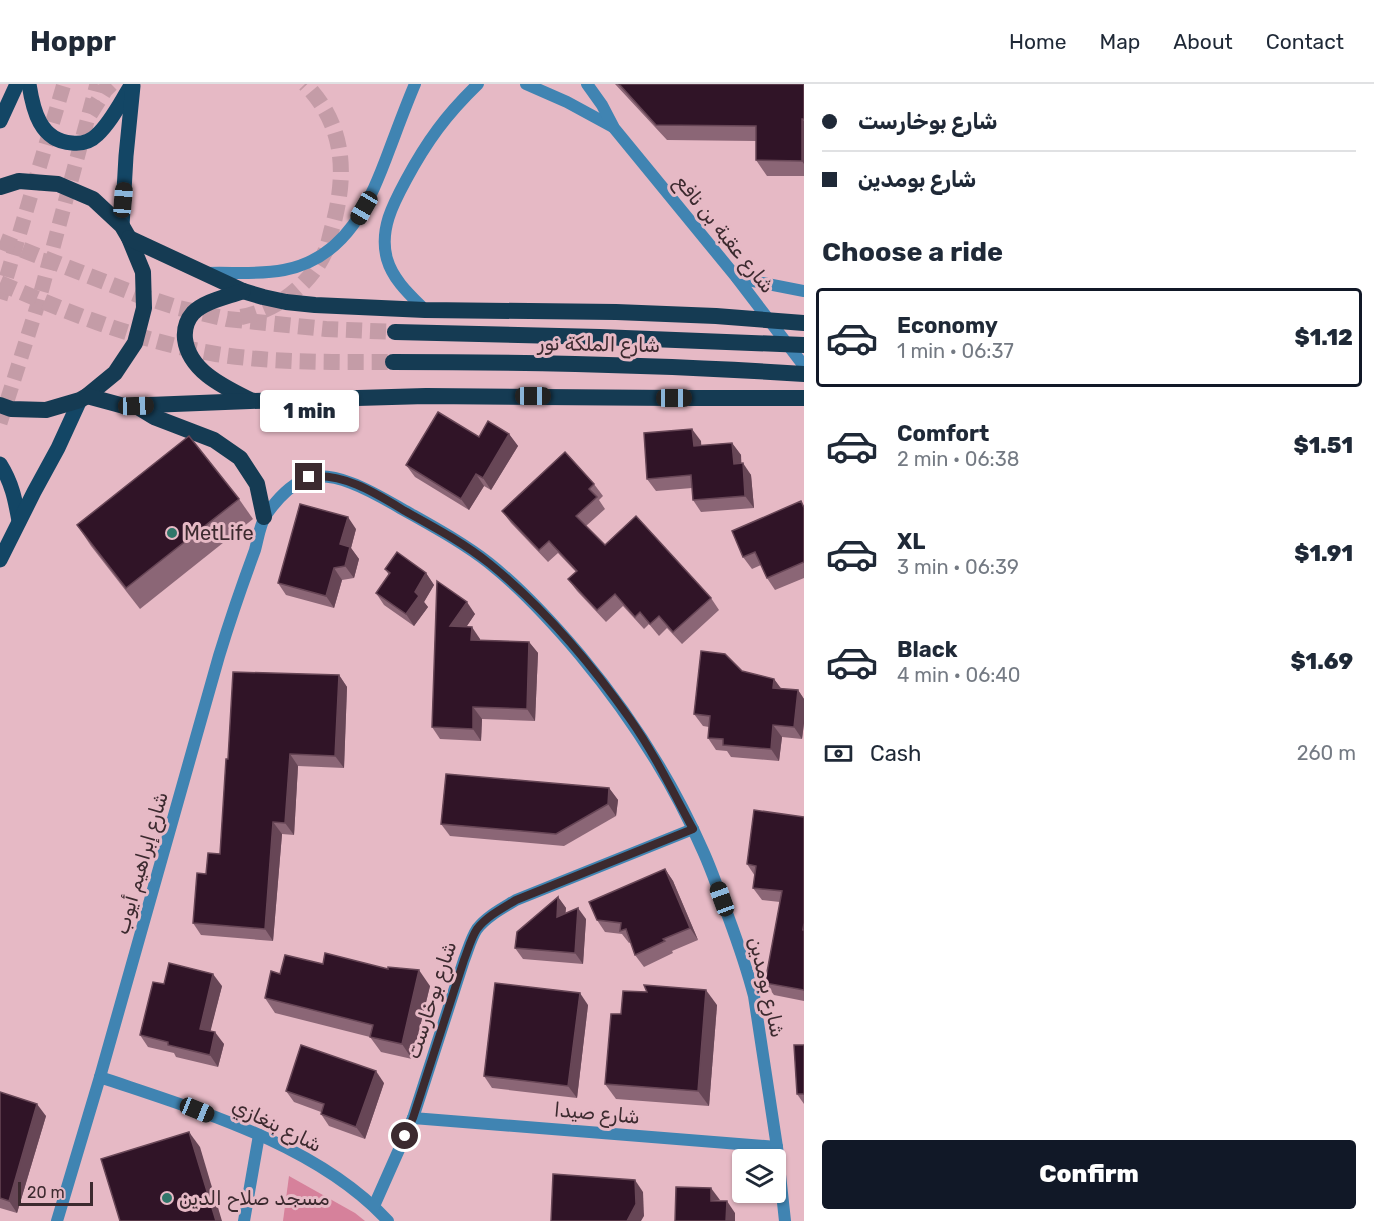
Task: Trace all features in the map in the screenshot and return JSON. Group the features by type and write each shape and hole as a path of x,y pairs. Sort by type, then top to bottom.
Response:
{"highway":[{"path":"0,187 19,181 58,184 93,200 125,232 243,291 275,299 315,305 425,310 705,315 804,323"},
{"path":"0,405 11,409 46,410 83,398 115,373 135,343 144,308 143,272 125,232"},
{"path":"243,291 206,304 194,312 186,322 184,333 186,346 198,367 222,386 250,401"},
{"name":"شارع الملكة نور","path":"395,332 804,345"},
{"name":"شارع الملكة نور","path":"393,362 662,366 804,374"},
{"path":"83,398 124,406 426,396 804,398"},
{"path":"136,406 154,417 214,440 230,449 240,458 257,484 264,517"}],"main road":[{"path":"0,121 17,84"},
{"path":"29,84 40,124 48,134 67,143 80,143 96,136 133,84"},
{"path":"125,232 126,156 133,84"},
{"path":"0,560 83,398"},
{"path":"0,464 13,489 19,521"}],"street":[{"path":"204,273 254,273 285,270 318,258 333,246 358,219 370,198 415,84"},
{"path":"425,310 403,288 393,272 387,258 386,225 392,207 431,137 478,84"},
{"name":"شارع عقبة بن نافع","path":"526,84 567,102 614,128"},
{"name":"شارع عقبة بن نافع","path":"587,84 602,105 614,128 737,278 804,366"},
{"path":"737,278 804,291"},
{"name":"شارع بومدين","path":"264,517 288,490 303,480 318,476 346,481 390,502 453,538 488,563 523,593 561,632 630,719 654,757 693,829 716,881 749,978 754,996 777,1147 785,1221"},
{"name":"شارع إبراهيم أيوب","path":"57,1221 219,656 264,517"},
{"name":"شارع بوخارست","path":"374,1206 413,1118 470,942 477,929 493,914 516,900 693,829"},
{"name":"شارع بنغازي","path":"100,1077 259,1134 338,1179 374,1206 388,1221"},
{"name":"شارع صيدا","path":"413,1118 777,1147"},
{"path":"244,1221 259,1134"}],"shaded area":[{"path":"289,1176 355,1213 365,1221 283,1221"}],"building":[{"path":"619,84 804,84 802,161 756,160 756,126 656,125"},
{"path":"438,412 479,437 488,421 509,434 483,478 476,474 461,499 406,465"},
{"path":"692,429 694,446 732,443 734,464 743,463 745,496 693,500 691,475 647,479 644,433"},
{"name":"MetLife","path":"189,436 239,499 126,588 77,525"},
{"path":"565,452 594,484 589,489 597,497 576,516 605,545 636,516 711,598 673,632 659,616 650,624 640,612 635,617 615,594 597,610 568,579 577,571 549,541 539,550 502,511"},
{"path":"801,501 804,508 804,562 767,578 755,552 743,557 732,531"},
{"path":"300,504 348,517 340,544 350,547 345,566 334,568 326,596 278,583"},
{"path":"397,552 426,573 415,592 419,596 406,614 376,593 390,573 385,569"},
{"path":"437,581 467,602 450,626 472,627 471,640 529,642 527,709 473,707 473,729 432,727"},
{"path":"701,651 725,654 742,671 774,679 773,688 798,690 794,727 773,725 771,749 723,745 723,739 708,738 710,716 694,714"},
{"path":"233,672 339,675 335,756 290,754 285,823 273,822 265,929 193,923 197,873 206,874 208,853 220,854"},
{"path":"446,774 609,788 608,804 556,834 441,824"},
{"path":"754,810 804,817 804,990 765,983 782,891 753,888 756,866 747,864"},
{"path":"665,869 690,928 663,939 665,941 635,955 626,929 620,931 621,923 597,920 589,902"},
{"path":"558,897 557,917 578,908 575,953 515,948 517,932"},
{"path":"325,953 388,969 388,967 419,970 402,1044 370,1037 373,1025 265,998 271,971 280,974 285,955 323,964"},
{"path":"169,963 213,974 200,1029 215,1032 210,1055 168,1045 168,1042 140,1035 153,982 164,984"},
{"path":"495,983 580,993 568,1086 484,1076"},
{"path":"644,985 706,990 698,1091 605,1084 611,1014 621,1014 623,991 647,992"},
{"path":"301,1045 376,1071 356,1127 321,1114 324,1104 286,1091"},
{"path":"794,1045 804,1045 804,1094 797,1094"},
{"path":"0,1092 37,1104 9,1201 0,1198"},
{"name":"مسجد صلاح الدين","path":"189,1132 216,1221 120,1221 101,1159"},
{"path":"553,1174 635,1180 636,1204 627,1221 551,1221"},
{"path":"676,1187 711,1188 711,1201 727,1201 726,1221 675,1221"}],"tunnel":[{"path":"0,299 64,84"},
{"path":"0,423 37,307 97,84"},
{"path":"90,114 111,84"},
{"path":"241,317 267,309 290,295 319,264 328,242 340,187 339,150 328,116 305,84"},
{"path":"0,241 138,295 179,308 227,319 326,329 395,332"},
{"path":"0,283 106,325 188,349 238,357 282,360 393,362"}],"place":[{"name":"MetLife","path":"172,533"},
{"name":"مسجد صلاح الدين","path":"167,1198"}],"route":[{"path":"309,477 324,476 346,481 390,502 453,538 488,563 523,593 561,632 630,719 660,766 693,829 516,900 493,914 477,929 470,942 413,1118 405,1136"}]}
